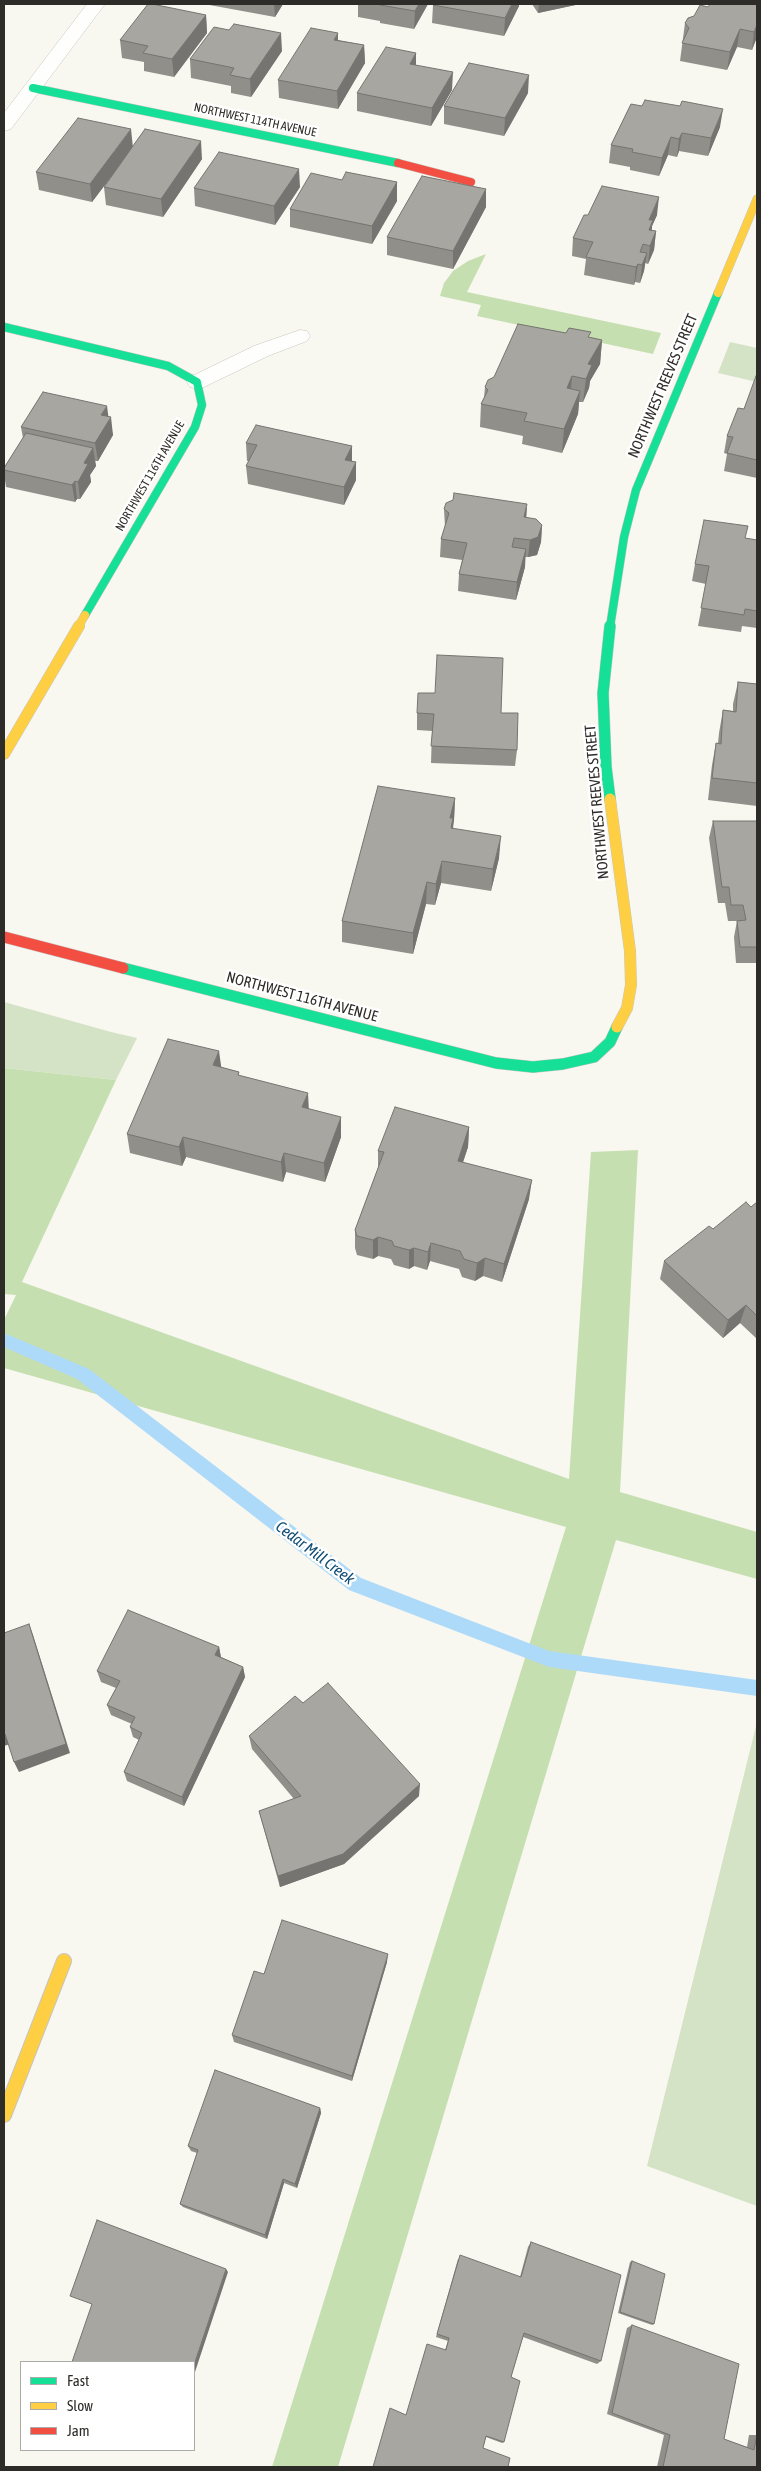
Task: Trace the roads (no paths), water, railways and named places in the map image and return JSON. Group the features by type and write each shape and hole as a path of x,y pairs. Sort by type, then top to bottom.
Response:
{"street":[{"path":"4,126 9,110 32,88 96,4"},
{"name":"NORTHWEST 114TH AVENUE","path":"32,88 426,169 471,182"},
{"name":"NORTHWEST REEVES STREET","path":"594,1057 610,1042 620,1024 627,1008 631,985 630,951 606,767 603,693 612,606 624,537 636,490 757,199"},
{"path":"4,327 168,366 197,382 261,351 300,336"},
{"name":"NORTHWEST 116TH AVENUE","path":"4,754 195,428 202,405 197,382"},
{"name":"NORTHWEST 116TH AVENUE","path":"4,937 496,1063 533,1067 594,1057"},
{"path":"4,2115 64,1961"}],"waterway":[{"name":"Cedar Mill Creek","path":"4,1340 83,1374 355,1584 549,1659 757,1688"}]}
